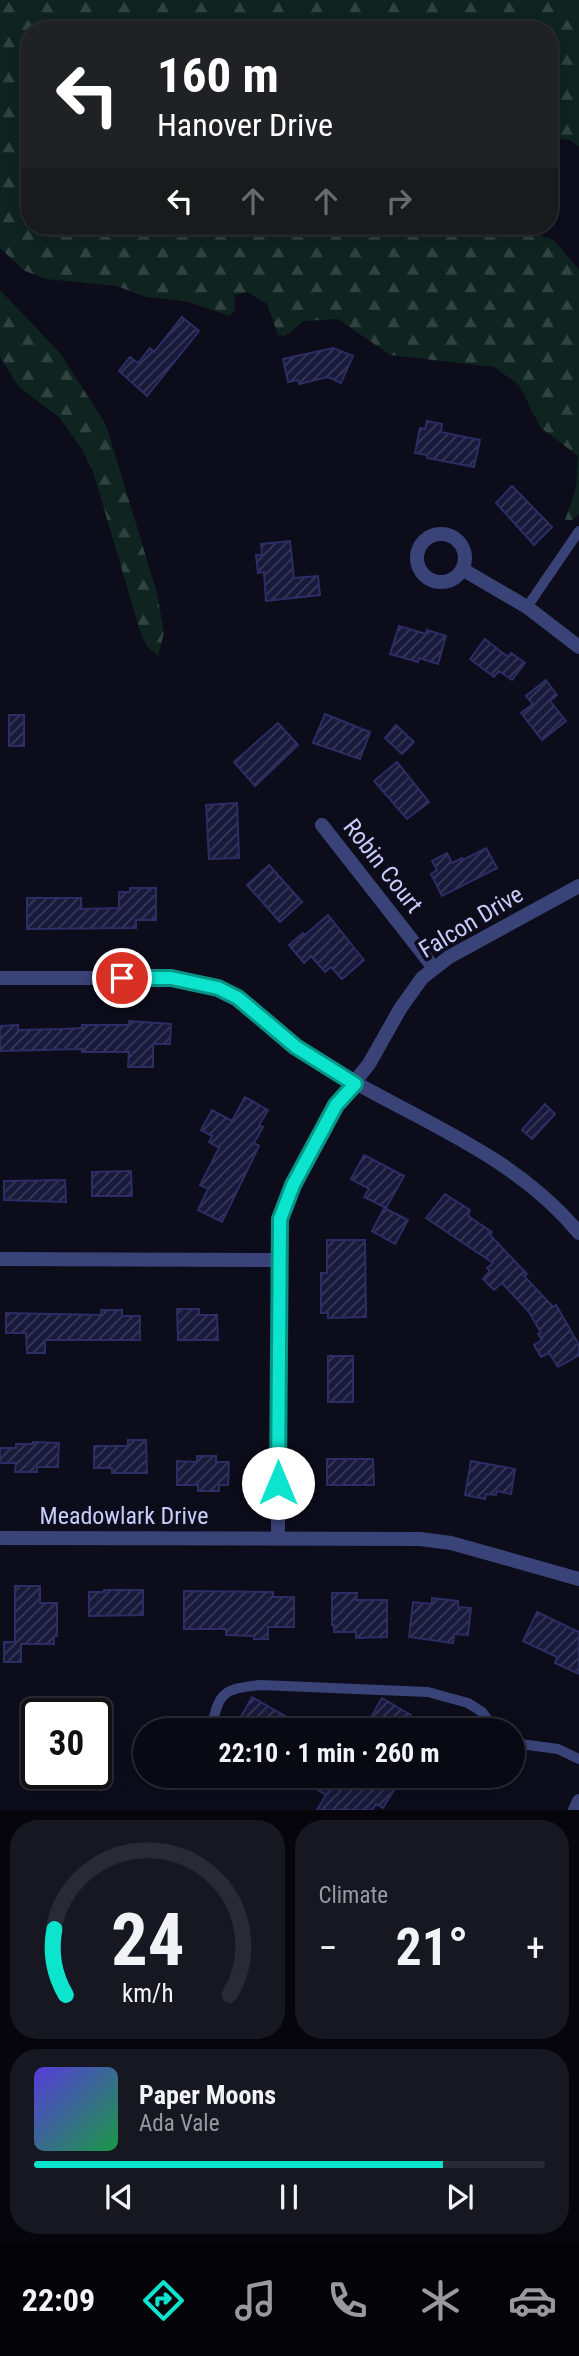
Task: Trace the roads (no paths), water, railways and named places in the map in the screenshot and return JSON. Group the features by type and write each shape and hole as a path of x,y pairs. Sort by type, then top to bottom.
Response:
{"street":[{"path":"462,569 527,607 579,647"},
{"name":"Robin Court","path":"322,825 434,968"},
{"name":"Falcon Drive","path":"278,1539 278,1260 280,1219 285,1203 336,1105 369,1064 410,993 434,968 468,946 579,886"},
{"path":"0,978 171,978 218,988 238,998 296,1047 355,1084 461,1139 506,1167 578,1230"},
{"path":"0,1259 278,1260"},
{"name":"Meadowlark Drive","path":"0,1538 430,1540 579,1579"},
{"path":"575,1810 579,1801"}],"lane":[{"path":"527,607 579,531"},
{"path":"214,1718 217,1703 223,1694 233,1688 260,1685 428,1692 468,1703 487,1718"},
{"path":"525,1745 558,1749 579,1759"}]}
